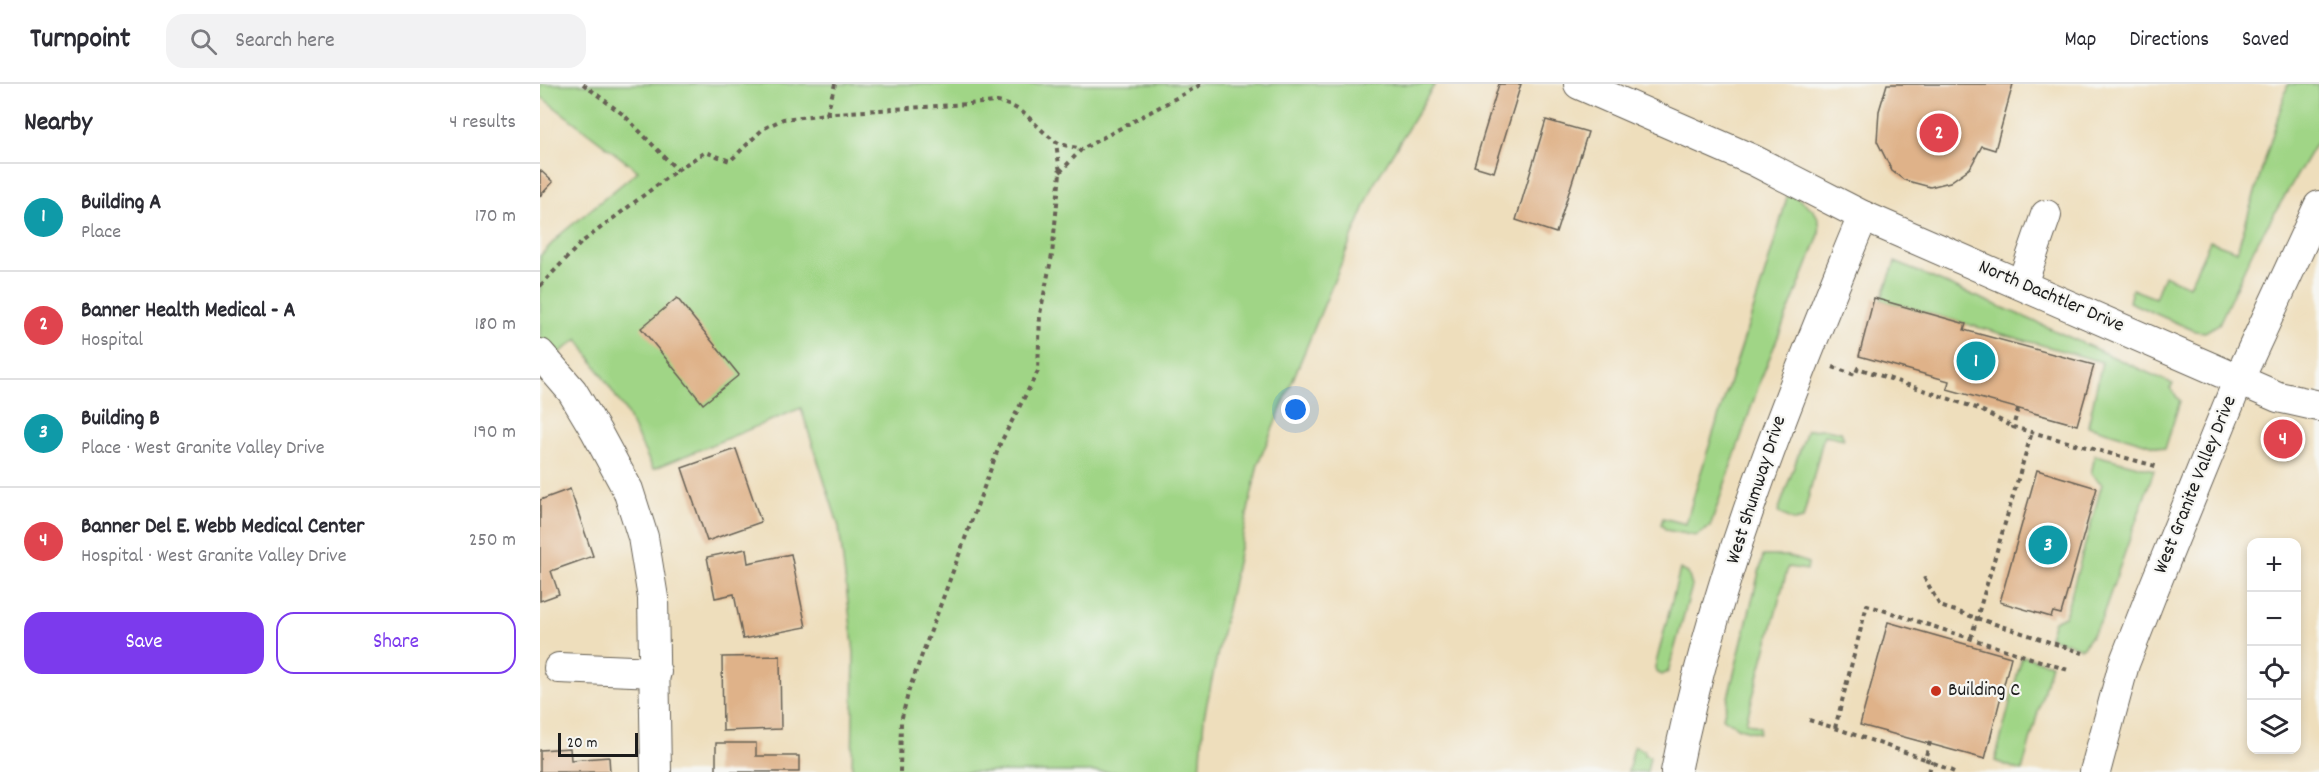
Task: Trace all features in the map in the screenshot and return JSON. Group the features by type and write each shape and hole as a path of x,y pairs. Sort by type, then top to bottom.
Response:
{"street":[{"name":"North Dachtler Drive","path":"1579,84 1754,160 1863,216 2278,397 2319,406"},
{"name":"West Granite Valley Drive","path":"2095,772 2124,664 2239,379 2319,206"},
{"path":"2022,284 2046,215"},
{"name":"West Shumway Drive","path":"1676,772 1685,729 1743,523 1788,395 1863,216"},
{"path":"540,354 572,391 628,490 649,570 656,672 656,772"},
{"path":"559,668 656,672"}],"path":[{"path":"583,84 625,116 677,170"},
{"path":"827,114 835,84"},
{"path":"1060,172 1082,149 1202,84"},
{"path":"540,286 582,242 677,170 705,152 730,161 763,129 774,123 827,114 997,102 1009,104 1030,117 1056,142 1082,149"},
{"path":"900,772 902,721 912,680 1000,444 1038,371 1040,314 1052,255 1060,172 1056,142"},
{"path":"1833,367 1856,375 1858,368 1979,409 2013,427 2159,467"},
{"path":"2013,427 2018,409"},
{"path":"1971,638 2032,432"},
{"path":"1924,577 1940,606 2083,653"},
{"path":"1835,728 1867,605 2071,671"},
{"path":"1809,720 1932,761 1954,772"},
{"path":"1925,759 1930,742"},
{"path":"1929,772 1932,761"}],"green space":[{"path":"540,84 1435,84 1375,182 1258,464 1204,717 1200,772 852,772 854,653 839,527 801,408 653,469 626,412 578,339 540,367 540,256 562,233 638,171 540,96"},
{"path":"2288,84 2319,84 2319,138 2254,248 2219,324 2205,332 2195,331 2129,302 2132,289 2155,298 2164,275 2189,286 2210,241 2237,251"},
{"path":"1788,193 1808,205 1817,216 1820,229 1818,238 1761,379 1710,527 1696,536 1666,530 1661,524 1663,518 1686,524 1777,235"},
{"path":"1895,262 2173,384 2170,388 2180,401 2165,449 2088,426 2102,362 1881,300"},
{"path":"1825,429 1841,432 1844,439 1824,435 1803,519 1794,521 1778,512 1807,430"},
{"path":"2095,455 2154,470 2100,623 2082,648 2049,637 2054,621 2065,616 2102,484 2091,474"},
{"path":"1763,556 1788,556 1808,563 1807,570 1788,567 1746,722 1760,727 1759,733 1739,728 1723,718"},
{"path":"1680,569 1688,573 1692,586 1668,672 1662,675 1656,672 1655,667"},
{"path":"2022,656 2051,664 2022,771 1995,761"},
{"path":"1634,746 1645,751 1644,755 1650,756 1647,772 1628,772"}],"building":[{"path":"1499,84 1521,84 1494,172 1474,166"},
{"path":"1887,84 2013,84 1995,150 1982,146 1970,168 1950,182 1930,187 1904,180 1892,171 1877,141 1879,111"},
{"path":"1546,120 1588,132 1556,233 1516,220"},
{"path":"540,170 553,182 540,196"},
{"path":"677,298 739,375 703,404 641,328"},
{"path":"1874,298 1966,324 1964,330 2094,365 2077,425 1947,389 1949,381 1859,356"},
{"path":"736,449 761,522 707,541 682,468"},
{"path":"2037,470 2097,488 2061,614 2053,612 2051,617 2000,602"},
{"path":"570,489 593,556 551,571 559,594 540,601 540,500"},
{"path":"746,549 748,563 791,554 806,627 743,639 734,594 715,598 707,557"},
{"name":"Building C","path":"1888,622 2011,657 1985,759 1860,725"},
{"path":"780,656 781,729 723,731 722,657"},
{"path":"716,743 756,743 756,756 799,756 799,772 716,772"},
{"path":"570,748 571,760 609,757 610,772 540,772 540,750"}],"place":[{"name":"Banner Health Medical - A","path":"1939,133"},
{"name":"Building A","path":"1976,361"},
{"name":"Banner Del E. Webb Medical Center","path":"2283,439"},
{"name":"Building B","path":"2048,545"},
{"name":"Building C","path":"1936,691"}]}
